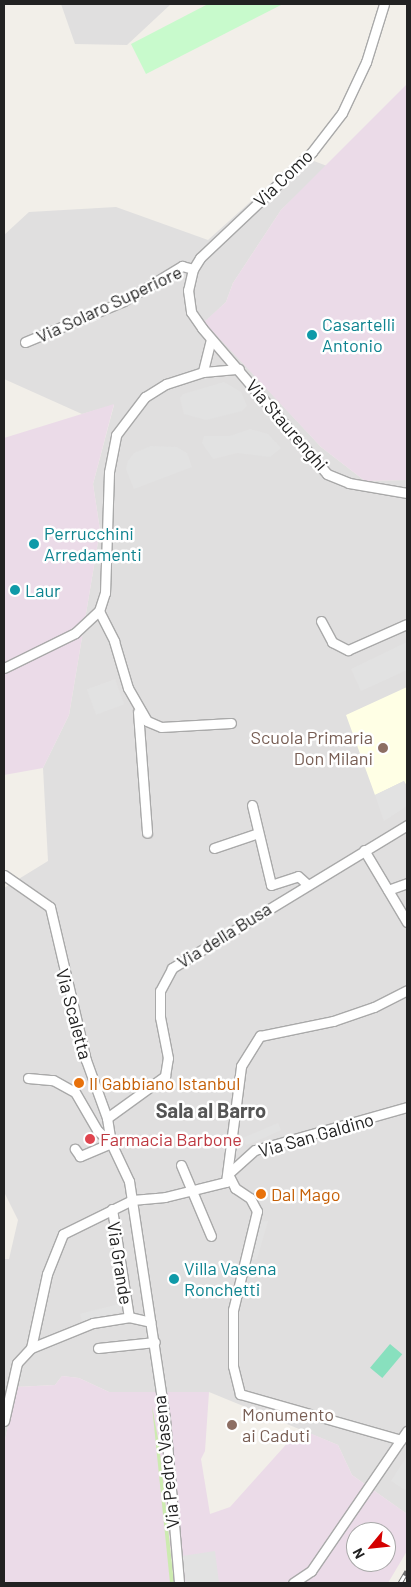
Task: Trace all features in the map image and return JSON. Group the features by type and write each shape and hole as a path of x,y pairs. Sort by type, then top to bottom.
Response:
{"street":[{"name":"Via Como","path":"192,269 312,152 342,113 366,62 384,4"},
{"name":"Via Solaro Superiore","path":"25,342 124,301 182,266 192,269"},
{"path":"192,269 188,290 191,312 211,338 204,372"},
{"name":"Via Staurenghi","path":"211,338 328,474 349,483 407,492"},
{"path":"4,668 74,633 99,611 105,593 109,472 116,435 145,397 166,384 204,372 239,369"},
{"path":"99,611 137,709 147,833"},
{"path":"321,621 332,642 348,650 407,624"},
{"path":"137,709 147,721 161,727 231,723"},
{"name":"Via della Busa","path":"252,805 271,885 298,876 307,884"},
{"name":"Via della Busa","path":"107,1118 165,1076 168,1058 160,1017 160,991 172,968 307,884 407,825"},
{"path":"214,848 258,833"},
{"path":"364,850 407,922"},
{"name":"Via Scaletta","path":"4,875 50,907 86,1060 107,1118"},
{"path":"388,890 407,883"},
{"path":"401,1440 240,1394 236,1385 233,1310 257,1211 250,1198 235,1188 228,1174 241,1066 260,1036 333,1021 374,1008 407,990"},
{"path":"28,1078 53,1080 75,1092 97,1130 111,1143 80,1156 74,1149"},
{"name":"Via San Galdino","path":"132,1200 150,1199 226,1182 228,1174 255,1150 407,1107"},
{"name":"Via Pedro Vasena","path":"107,1118 111,1143 128,1181 150,1322 155,1342 179,1583"},
{"path":"181,1165 211,1236"},
{"path":"31,1348 47,1274 63,1234 132,1200"},
{"name":"Via Grande","path":"112,1209 129,1317"},
{"path":"4,1421 17,1363 31,1348 93,1323 129,1317 150,1322"},
{"path":"98,1348 155,1342"},
{"path":"4,1394 8,1403"},
{"path":"293,1583 311,1571 407,1431"}],"shaded area":[{"path":"61,4 171,4 127,45 75,44"},
{"path":"407,84 407,480 365,481 321,447 204,322 226,302 233,283 281,210"},
{"path":"301,156 327,166 281,210 233,283 226,302 205,322 321,447 365,481 407,480 407,1514 352,1475 338,1445 209,1392 109,1392 79,1378 62,1376 55,1385 16,1387 4,1445 4,1259 9,1259 18,1220 4,1192 4,888 48,861 43,768 69,715 100,530 93,484 114,405 82,414 4,379 4,235 29,212 116,207 208,240"},
{"path":"224,382 241,392 247,406 242,411 206,420 184,414 180,398 183,394"},
{"path":"114,404 93,484 100,530 69,715 43,768 4,775 4,438"},
{"path":"250,429 268,434 281,448 270,457 237,453 213,459 202,443 204,436 230,436"},
{"path":"151,446 177,447 187,453 192,467 134,489 126,469 128,461 134,453"},
{"path":"407,642 407,670 361,691 351,669"},
{"path":"115,679 124,704 96,715 87,689"},
{"name":"Scuola Primaria Don Milani","path":"407,687 407,786 404,781 375,795 346,715"},
{"path":"404,781 407,806 384,821 375,795"},
{"path":"278,1123 281,1130 246,1145 243,1138"},
{"path":"268,1221 257,1259 249,1260 259,1222"},
{"path":"119,1304 121,1312 82,1321 80,1314"},
{"path":"62,1376 79,1378 109,1392 209,1392 205,1451 201,1459 210,1514 230,1507 300,1429 338,1445 352,1475 407,1514 407,1551 396,1570 396,1522 346,1522 346,1572 395,1572 388,1583 4,1583 4,1445 16,1387 55,1385"},
{"path":"407,1456 407,1487 405,1490 391,1481"},
{"path":"215,1551 219,1583 186,1583 182,1556"}],"green space":[{"path":"208,4 283,4 146,74 131,44"},
{"path":"390,1344 402,1354 382,1378 370,1368"},
{"path":"152,1406 159,1444 174,1583 170,1583"}],"railway":[{"path":"400,1583 407,1571"}],"place":[{"name":"Casartelli Antonio","path":"312,335"},
{"name":"Perrucchini Arredamenti","path":"34,544"},
{"name":"Laur","path":"15,590"},
{"name":"Scuola Primaria Don Milani","path":"383,748"},
{"name":"Il Gabbiano Istanbul","path":"79,1083"},
{"name":"Farmacia Barbone","path":"90,1139"},
{"name":"Dal Mago","path":"261,1194"},
{"name":"Villa Vasena Ronchetti","path":"174,1279"},
{"name":"Monumento ai Caduti","path":"232,1425"}],"district":[{"name":"Sala al Barro","path":"211,1110"}]}
